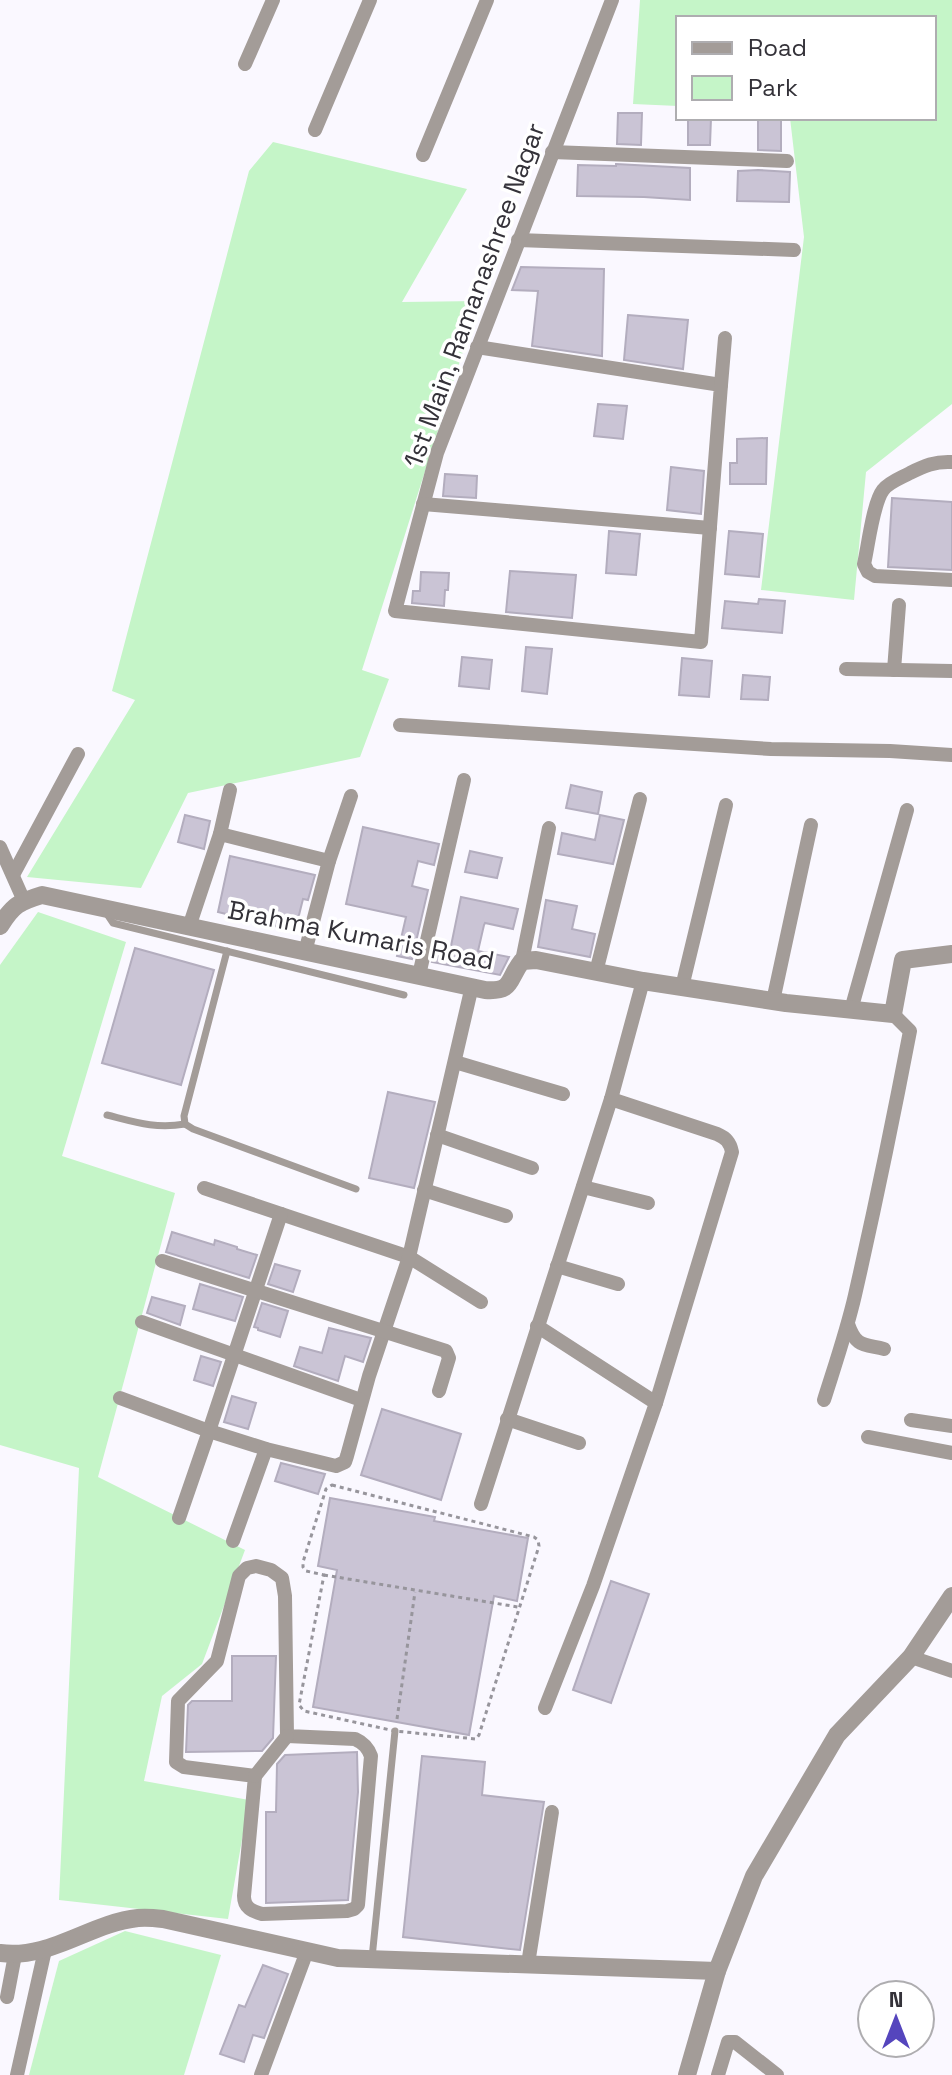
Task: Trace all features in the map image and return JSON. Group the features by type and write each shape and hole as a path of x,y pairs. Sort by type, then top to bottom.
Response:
{"street":[{"path":"245,64 273,0"},
{"path":"315,130 370,0"},
{"path":"423,155 487,0"},
{"name":"1st Main, Ramanashree Nagar","path":"612,0 437,453 395,611 701,642 710,528"},
{"path":"552,152 787,161"},
{"path":"518,240 794,250"},
{"path":"423,504 710,528 725,338"},
{"path":"477,347 721,385"},
{"path":"952,462 939,461 926,465 883,490 877,503 864,564 871,575 952,580"},
{"path":"894,670 899,605"},
{"path":"846,669 952,671"},
{"path":"400,725 771,749 952,755"},
{"path":"13,875 78,754"},
{"path":"419,975 464,780"},
{"path":"189,927 220,834 230,790"},
{"path":"305,952 329,861 351,796"},
{"path":"596,972 640,799"},
{"path":"682,987 726,805"},
{"path":"851,1010 907,810"},
{"path":"773,1001 811,825"},
{"path":"522,961 549,828"},
{"path":"220,834 329,861"},
{"path":"0,847 24,901 9,912 0,926"},
{"name":"Brahma Kumaris Road","path":"24,901 42,895 500,991 509,985 522,961 536,960 643,981 773,1001 893,1014"},
{"path":"824,1400 848,1324 882,1176 910,1031 893,1014 903,960 952,954"},
{"path":"481,1504 611,1099 643,981"},
{"path":"120,1398 266,1449 330,1465 345,1462 361,1400 409,1257 472,986"},
{"path":"455,1062 563,1094"},
{"path":"545,1708 593,1586 656,1403 732,1152 730,1144 717,1134 611,1099"},
{"path":"437,1135 532,1168"},
{"path":"583,1187 648,1203"},
{"path":"204,1188 409,1257 481,1302"},
{"path":"424,1190 506,1216"},
{"path":"179,1518 281,1214"},
{"path":"162,1261 446,1351 449,1358 439,1391"},
{"path":"557,1266 618,1284"},
{"path":"142,1322 361,1400"},
{"path":"848,1324 853,1338 859,1343 884,1349"},
{"path":"537,1326 656,1403"},
{"path":"507,1419 579,1443"},
{"path":"911,1420 952,1426"},
{"path":"868,1437 952,1453"},
{"path":"233,1541 266,1449"},
{"path":"255,1776 184,1767 176,1762 180,1696 217,1661 239,1576 247,1568 256,1566 271,1570 282,1578 285,1596 287,1736 255,1776 244,1901 256,1912 354,1909 358,1905 371,1756 361,1741 355,1739 287,1736"},
{"path":"687,2075 717,1971 754,1876 837,1735 911,1657 952,1596"},
{"path":"911,1657 952,1671"},
{"path":"528,1964 552,1812"},
{"path":"251,1938 256,1912"},
{"path":"34,2003 3,1997 8,1954 45,1950 118,1922 140,1917 163,1919 338,1958 717,1971"},
{"path":"17,2075 45,1950"},
{"path":"261,2075 307,1951"},
{"path":"718,2075 725,2047 728,2042 735,2042 777,2075"}],"lane":[{"path":"104,909 113,923 404,995"},
{"path":"185,1124 184,1116 227,951"},
{"path":"107,1115 149,1126 185,1124 356,1189"},
{"path":"372,1960 395,1731"}],"path":[{"path":"324,1575 299,1705 304,1711 395,1731 476,1739 479,1735 539,1546 538,1540 338,1485 326,1489 303,1562 306,1571 518,1607"},
{"path":"395,1731 415,1590"}],"green space":[{"path":"640,0 952,0 952,404 866,472 854,600 761,590 804,237 790,120 936,120 936,16 676,16 676,106 633,104"},
{"path":"273,142 467,189 402,302 479,301 362,670 389,679 360,757 188,793 141,888 27,877 135,700 112,691 249,171"},
{"path":"38,912 126,942 62,1156 175,1193 98,1477 245,1550 202,1664 162,1696 144,1781 249,1800 228,1919 59,1900 79,1468 0,1445 0,965"},
{"path":"125,1931 221,1955 184,2075 29,2075 59,1961"}],"building":[{"path":"618,113 642,113 641,145 617,144"},
{"path":"688,120 711,120 710,145 688,145"},
{"path":"758,120 781,120 781,151 758,150"},
{"path":"578,165 690,168 690,200 577,196"},
{"path":"738,171 790,172 789,202 737,201"},
{"path":"521,267 604,269 602,356 532,346 538,291 512,290"},
{"path":"628,315 688,320 683,369 624,360"},
{"path":"598,404 627,406 623,439 594,436"},
{"path":"767,438 766,484 730,484 730,463 737,463 737,439"},
{"path":"671,467 704,471 701,514 667,510"},
{"path":"445,474 477,476 476,498 443,496"},
{"path":"892,498 952,502 952,570 888,567"},
{"path":"609,531 640,534 636,575 606,573"},
{"path":"729,531 763,534 759,577 725,574"},
{"path":"510,571 576,575 572,618 506,612"},
{"path":"421,572 449,573 444,606 412,603 413,591 420,591"},
{"path":"759,599 785,601 782,633 722,628 725,601 758,604"},
{"path":"526,647 552,649 547,694 522,691"},
{"path":"462,657 492,660 489,689 459,686"},
{"path":"682,658 712,661 709,697 679,695"},
{"path":"743,675 770,677 768,700 741,699"},
{"path":"571,785 602,792 598,814 566,808"},
{"path":"185,815 210,821 204,849 178,842"},
{"path":"600,815 624,820 613,864 558,854 562,833 595,840"},
{"path":"363,827 439,844 434,865 418,861 412,886 428,890 412,959 397,956 406,917 346,904"},
{"path":"470,851 502,858 497,878 465,872"},
{"path":"230,856 315,875 308,900 303,899 295,931 218,912"},
{"path":"461,897 518,909 513,929 484,925 478,951 509,957 500,975 432,962 437,943 451,946"},
{"path":"546,900 577,906 572,929 595,934 590,957 538,947"},
{"path":"135,948 214,970 181,1085 102,1063"},
{"path":"388,1092 435,1102 414,1188 369,1178"},
{"path":"172,1232 214,1245 215,1240 257,1255 249,1278 166,1252"},
{"path":"275,1264 300,1271 293,1292 268,1284"},
{"path":"200,1284 243,1297 235,1321 193,1309"},
{"path":"152,1297 185,1306 180,1325 147,1313"},
{"path":"262,1303 288,1311 280,1337 254,1327"},
{"path":"329,1328 371,1338 363,1362 345,1356 338,1381 294,1366 300,1347 322,1353"},
{"path":"201,1356 221,1362 213,1386 194,1380"},
{"path":"232,1396 256,1403 248,1429 224,1422"},
{"path":"382,1409 461,1434 441,1500 361,1475"},
{"path":"281,1463 325,1474 318,1494 275,1481"},
{"path":"330,1498 528,1538 517,1601 494,1596 469,1735 313,1707 337,1570 318,1566"},
{"path":"611,1581 649,1594 611,1703 573,1690"},
{"path":"232,1656 276,1656 273,1738 262,1751 186,1752 188,1705 192,1701 232,1701"},
{"path":"357,1752 358,1792 348,1900 266,1903 266,1812 276,1812 277,1764 285,1755"},
{"path":"422,1756 485,1762 482,1795 544,1802 520,1950 403,1937"},
{"path":"263,1965 288,1974 264,2038 253,2035 244,2062 220,2054 239,2005 245,2007"}]}
